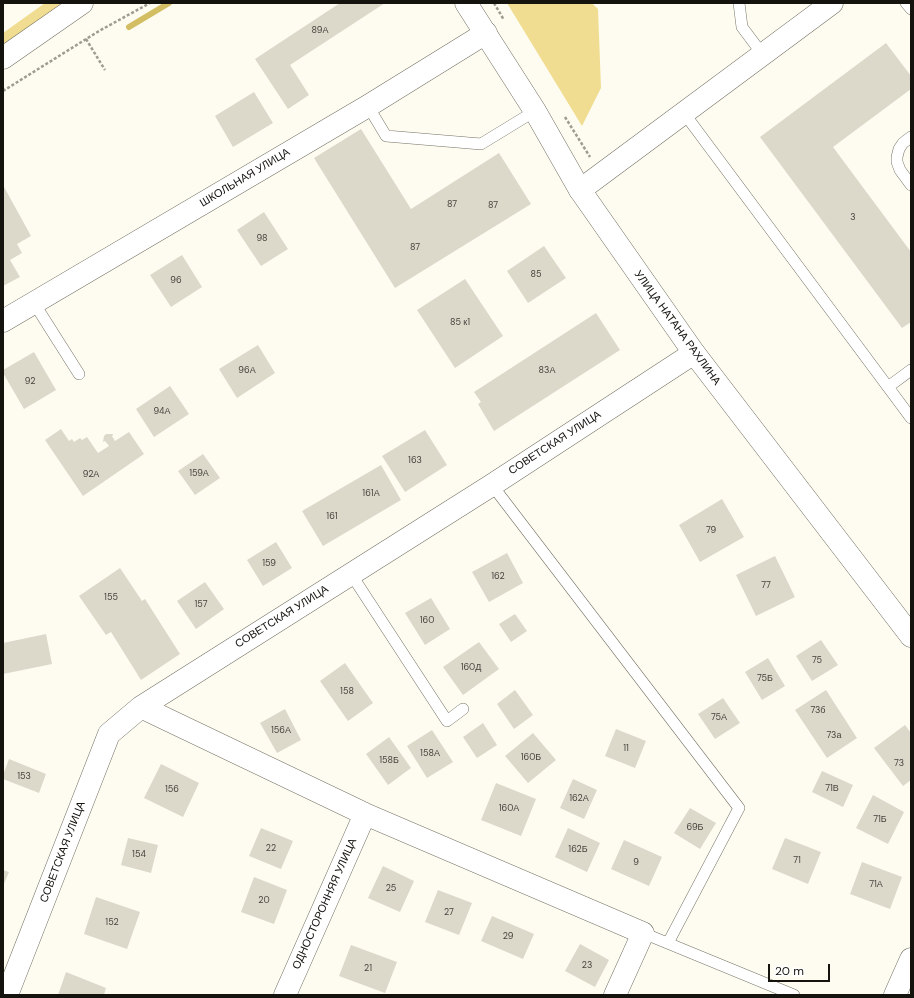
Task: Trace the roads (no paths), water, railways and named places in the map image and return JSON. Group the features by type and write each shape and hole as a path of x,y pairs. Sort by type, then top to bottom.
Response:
{"street":[{"path":"3,58 82,3"},
{"name":"УЛИЦА НАТАНА РАХЛИНА","path":"466,3 535,112 580,190 694,353 911,636"},
{"path":"580,190 832,3"},
{"name":"ШКОЛЬНАЯ УЛИЦА","path":"3,321 368,106 486,33"},
{"name":"СОВЕТСКАЯ УЛИЦА","path":"7,995 24,955 109,734 141,707 492,485 694,353"},
{"path":"141,707 365,814 643,933 615,995"},
{"name":"ОДНОСТОРОННЯЯ УЛИЦА","path":"285,995 365,814"},
{"path":"895,995 911,959"}],"lane":[{"path":"739,3 742,26 763,55"},
{"path":"906,3 911,9"},
{"path":"368,106 386,136 481,144 535,112"},
{"path":"684,113 911,418"},
{"path":"911,137 903,143 899,149 897,157 900,170 911,185"},
{"path":"34,303 79,374"},
{"path":"888,387 911,370"},
{"path":"492,485 739,808 668,943"},
{"path":"351,574 447,721 463,710"},
{"path":"643,933 794,995"}],"waterway":[{"path":"129,27 169,3"}]}
